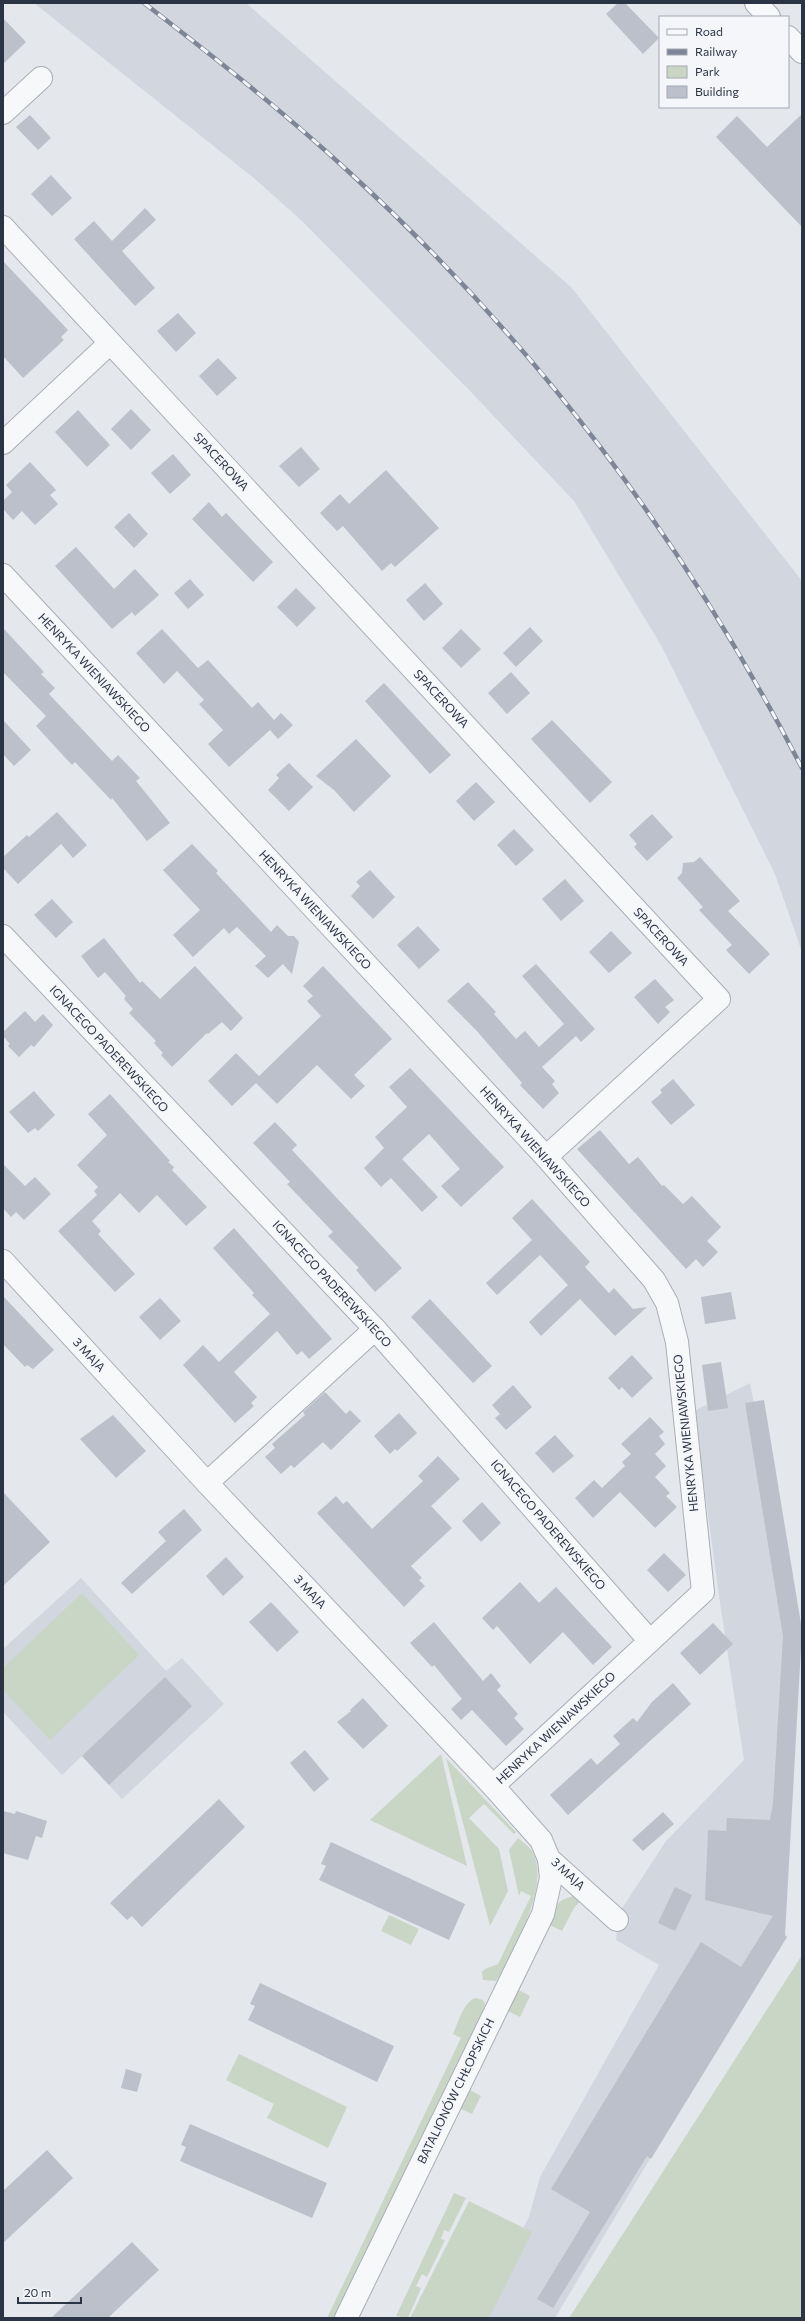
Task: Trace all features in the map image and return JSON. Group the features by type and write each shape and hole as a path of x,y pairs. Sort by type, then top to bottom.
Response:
{"street":[{"path":"756,3 768,16"},
{"path":"789,38 802,52"},
{"path":"3,113 40,78"},
{"name":"SPACEROWA","path":"3,227 719,999 546,1157"},
{"path":"3,443 110,343"},
{"name":"HENRYKA WIENIAWSKIEGO","path":"3,575 546,1157 654,1280 667,1303 677,1342 703,1592 492,1786"},
{"name":"IGNACEGO PADEREWSKIEGO","path":"3,936 375,1329 650,1641"},
{"name":"3 MAJA","path":"4,1264 207,1483 492,1786 541,1840 549,1859 617,1920"},
{"path":"207,1483 375,1329"},
{"name":"BATALIONÓW CHŁOPSKICH","path":"346,2318 543,1914 550,1878 549,1859"}],"shaded area":[{"path":"34,3 246,3 571,287 802,581 802,952 775,874 662,647 574,501 471,392 302,221 255,179"},
{"path":"750,1383 800,1642 781,1939 555,2318 475,2318 529,2217 540,2177 659,1965 616,1940 619,1913 666,1841 744,1760 719,1596 694,1411"},
{"path":"81,1578 166,1671 182,1658 224,1704 122,1799 82,1756 62,1775 3,1712 3,1649"}],"green space":[{"path":"82,1593 139,1655 50,1740 3,1690 3,1668"},
{"path":"441,1754 467,1866 370,1820"},
{"path":"446,1758 516,1832 514,1834 484,1804 469,1818 499,1849 508,1891 490,1926"},
{"path":"518,1838 531,1849 537,1864 535,1896 523,1930 502,1973 496,1981 483,1980 482,1972 485,1969 498,1964 531,1896 521,1891 519,1896 509,1850"},
{"path":"574,1896 583,1898 574,1908 562,1931 548,1924 556,1906 568,1897"},
{"path":"389,1915 419,1929 411,1945 381,1931"},
{"path":"802,1955 802,2318 569,2318"},
{"path":"517,1989 530,1996 520,2017 506,2010"},
{"path":"475,1998 483,2000 485,2004 483,2011 334,2318 327,2318 461,2038 453,2034 461,2014 467,2004"},
{"path":"239,2054 347,2107 328,2148 267,2118 274,2104 226,2080"},
{"path":"468,2089 481,2096 472,2114 459,2108"},
{"path":"454,2193 466,2198 449,2232 444,2230 441,2239 445,2240 427,2277 422,2274 416,2286 421,2288 408,2318 396,2316"},
{"path":"469,2201 532,2232 489,2318 410,2318"}],"building":[{"path":"618,3 625,3 659,38 643,54 606,14"},
{"path":"3,18 26,42 3,64"},
{"path":"802,114 802,227 716,137 737,116 767,147"},
{"path":"30,115 51,138 38,150 16,127"},
{"path":"51,175 72,198 52,216 31,194"},
{"path":"145,208 156,220 122,251 155,288 135,306 74,239 94,221 112,241"},
{"path":"3,261 68,330 61,337 64,340 23,378 3,356"},
{"path":"178,313 196,333 176,352 157,331"},
{"path":"218,358 237,378 217,396 199,376"},
{"path":"131,409 151,430 131,450 111,429"},
{"path":"78,410 110,445 87,467 55,432"},
{"path":"301,447 320,469 299,487 279,466"},
{"path":"173,454 191,475 170,494 151,473"},
{"path":"30,462 56,490 50,495 58,504 35,525 22,511 13,520 3,509 3,501 12,492 6,485"},
{"path":"386,470 439,528 395,567 391,563 382,571 343,526 337,531 320,513 340,494 349,504"},
{"path":"209,502 222,517 226,513 273,562 253,582 192,519"},
{"path":"129,513 148,534 134,548 114,527"},
{"path":"76,547 114,589 135,569 159,595 135,616 132,612 112,629 55,566"},
{"path":"190,579 204,595 188,609 174,593"},
{"path":"425,583 443,604 424,621 406,600"},
{"path":"296,588 316,608 297,627 277,607"},
{"path":"530,627 543,641 516,667 503,653"},
{"path":"3,628 44,672 41,674 55,688 49,694 112,761 118,755 140,778 136,781 170,823 147,841 112,798 111,800 75,762 72,765 36,726 46,716 3,672"},
{"path":"162,629 198,668 208,660 252,708 258,702 274,720 281,713 293,725 278,739 270,730 229,767 208,744 223,730 199,704 204,700 177,671 164,684 136,653"},
{"path":"461,629 481,649 461,668 442,648"},
{"path":"511,672 530,693 507,714 488,693"},
{"path":"384,683 451,755 430,774 365,701"},
{"path":"3,720 31,750 14,766 3,754"},
{"path":"552,720 612,782 590,803 531,739"},
{"path":"356,739 391,776 354,812 334,790 316,776"},
{"path":"289,763 313,787 289,811 268,790 279,778 276,775"},
{"path":"476,782 495,802 474,821 456,801"},
{"path":"57,812 87,845 73,858 61,844 18,884 3,868 3,857 27,835 29,837"},
{"path":"652,814 673,837 647,861 634,847 637,844 629,835"},
{"path":"514,829 534,850 516,866 497,845"},
{"path":"192,844 218,871 216,873 271,932 277,925 288,936 294,936 299,942 292,974 283,964 268,978 255,966 266,956 237,927 229,934 224,928 193,957 173,935 200,910 163,870"},
{"path":"700,857 740,901 728,911 770,954 749,974 726,950 732,945 699,910 703,907 677,878 682,873 683,863 694,862"},
{"path":"370,870 395,897 373,919 351,896 360,886 356,882"},
{"path":"565,879 584,901 561,921 542,899"},
{"path":"52,899 73,922 56,938 34,915"},
{"path":"418,926 440,950 419,969 397,945"},
{"path":"611,931 632,953 609,973 589,952"},
{"path":"104,938 140,983 142,981 160,999 195,966 243,1018 231,1031 222,1022 208,1034 207,1033 172,1067 161,1055 163,1053 154,1043 156,1041 129,1013 133,1009 124,999 126,996 105,972 98,978 81,956"},
{"path":"536,964 595,1029 581,1042 576,1036 542,1067 555,1081 552,1084 559,1093 543,1109 520,1085 522,1083 476,1030 447,1001 468,982 496,1012 494,1014 516,1039 525,1031 539,1047 564,1024 522,976"},
{"path":"323,966 392,1039 354,1075 365,1086 351,1099 317,1065 277,1104 256,1083 232,1106 208,1081 236,1053 259,1076 321,1016 307,1001 313,996 303,986"},
{"path":"655,979 674,1000 665,1007 670,1012 658,1024 634,997"},
{"path":"25,1011 35,1022 43,1014 53,1025 34,1047 31,1045 19,1057 8,1046 10,1044 3,1036 3,1032"},
{"path":"410,1068 504,1167 461,1207 441,1186 460,1169 429,1134 402,1159 438,1197 422,1212 391,1178 381,1187 364,1168 384,1148 375,1137 407,1107 389,1087"},
{"path":"673,1079 695,1105 671,1125 651,1102 662,1093 660,1090"},
{"path":"34,1091 55,1115 38,1131 35,1128 28,1133 9,1112"},
{"path":"110,1094 170,1161 168,1162 174,1167 172,1170 207,1207 186,1226 157,1195 139,1213 120,1193 92,1221 101,1231 98,1234 135,1274 115,1292 58,1231 97,1195 94,1191 98,1187 77,1165 107,1135 88,1114"},
{"path":"275,1122 297,1145 292,1150 402,1268 375,1292 356,1270 359,1268 328,1236 333,1232 287,1184 290,1182 253,1143"},
{"path":"600,1130 629,1164 638,1157 662,1186 664,1185 683,1204 692,1196 721,1227 707,1241 718,1252 703,1267 696,1259 686,1269 577,1149"},
{"path":"3,1164 25,1186 35,1177 51,1194 24,1220 16,1212 11,1217 3,1208"},
{"path":"532,1199 590,1262 585,1267 609,1293 614,1288 633,1309 647,1307 615,1336 580,1299 541,1336 529,1322 568,1285 540,1255 497,1295 486,1283 532,1240 512,1218"},
{"path":"234,1228 332,1339 309,1359 302,1351 297,1355 277,1331 234,1372 257,1397 251,1403 254,1406 235,1423 183,1365 203,1345 219,1362 270,1314 252,1295 254,1293 213,1248"},
{"path":"731,1292 736,1319 705,1324 701,1297"},
{"path":"3,1296 54,1350 33,1369 27,1365 25,1367 3,1344"},
{"path":"160,1298 181,1321 160,1340 139,1317"},
{"path":"430,1299 492,1366 473,1383 411,1317"},
{"path":"632,1355 653,1378 632,1398 622,1387 619,1390 608,1378"},
{"path":"721,1362 728,1408 708,1411 702,1365"},
{"path":"513,1385 532,1407 506,1430 495,1418 500,1414 492,1405"},
{"path":"325,1392 346,1414 350,1410 361,1421 331,1450 323,1442 294,1468 291,1465 281,1474 265,1457 275,1448 272,1444 305,1415 303,1412"},
{"path":"764,1400 802,1630 785,1935 787,1937 651,2159 647,2156 553,2308 537,2299 590,2212 551,2189 701,1942 741,1967 773,1916 705,1900 708,1830 726,1831 727,1818 770,1820 773,1803 783,1636 745,1403"},
{"path":"399,1413 417,1433 397,1451 395,1449 390,1454 374,1436"},
{"path":"113,1415 146,1451 116,1478 80,1439"},
{"path":"650,1417 664,1432 659,1436 665,1444 655,1454 666,1466 655,1477 670,1493 666,1496 677,1507 655,1528 620,1492 593,1518 575,1498 594,1480 602,1488 625,1466 622,1462 631,1454 621,1444"},
{"path":"555,1435 574,1456 553,1473 535,1453"},
{"path":"438,1456 460,1479 431,1506 452,1528 411,1566 422,1578 419,1580 425,1586 404,1607 317,1513 336,1496 343,1504 347,1501 372,1529 423,1481 418,1476"},
{"path":"3,1492 50,1542 3,1586"},
{"path":"482,1502 501,1523 481,1542 462,1521"},
{"path":"184,1509 202,1530 132,1594 121,1583 166,1541 158,1532"},
{"path":"664,1553 686,1575 668,1592 647,1570"},
{"path":"226,1557 244,1577 223,1596 206,1576"},
{"path":"520,1582 539,1603 556,1587 612,1647 593,1665 563,1632 530,1664 497,1626 493,1630 482,1618"},
{"path":"271,1602 299,1632 277,1652 249,1622"},
{"path":"434,1622 483,1681 491,1673 501,1686 497,1690 518,1714 514,1718 524,1729 506,1746 472,1710 461,1720 451,1709 462,1699 434,1665 432,1667 410,1643"},
{"path":"713,1623 733,1644 700,1675 680,1653"},
{"path":"165,1677 192,1706 109,1785 82,1756"},
{"path":"673,1683 691,1704 568,1815 550,1795 591,1758 597,1765 620,1744 613,1736 633,1718 637,1722 652,1702"},
{"path":"363,1698 388,1726 363,1749 337,1722 351,1711 350,1710"},
{"path":"305,1750 329,1779 314,1792 290,1763"},
{"path":"219,1799 245,1827 142,1927 132,1916 127,1920 110,1903"},
{"path":"3,1811 15,1814 16,1811 47,1821 42,1838 36,1836 28,1860 3,1853"},
{"path":"663,1812 674,1824 643,1851 632,1840"},
{"path":"331,1842 465,1904 449,1940 319,1880 326,1866 321,1864"},
{"path":"675,1887 692,1895 675,1931 658,1923"},
{"path":"260,1983 394,2046 377,2082 248,2020 255,2006 250,2004"},
{"path":"126,2069 142,2074 137,2092 121,2088"},
{"path":"190,2124 327,2183 312,2218 180,2161 186,2147 181,2145"},
{"path":"47,2150 73,2178 3,2243 3,2191"},
{"path":"132,2242 159,2270 108,2318 51,2318"}],"railway":[{"path":"144,3 274,106 349,172 418,238 483,306 544,376 602,449 657,525 708,603 756,684 802,768"}]}
